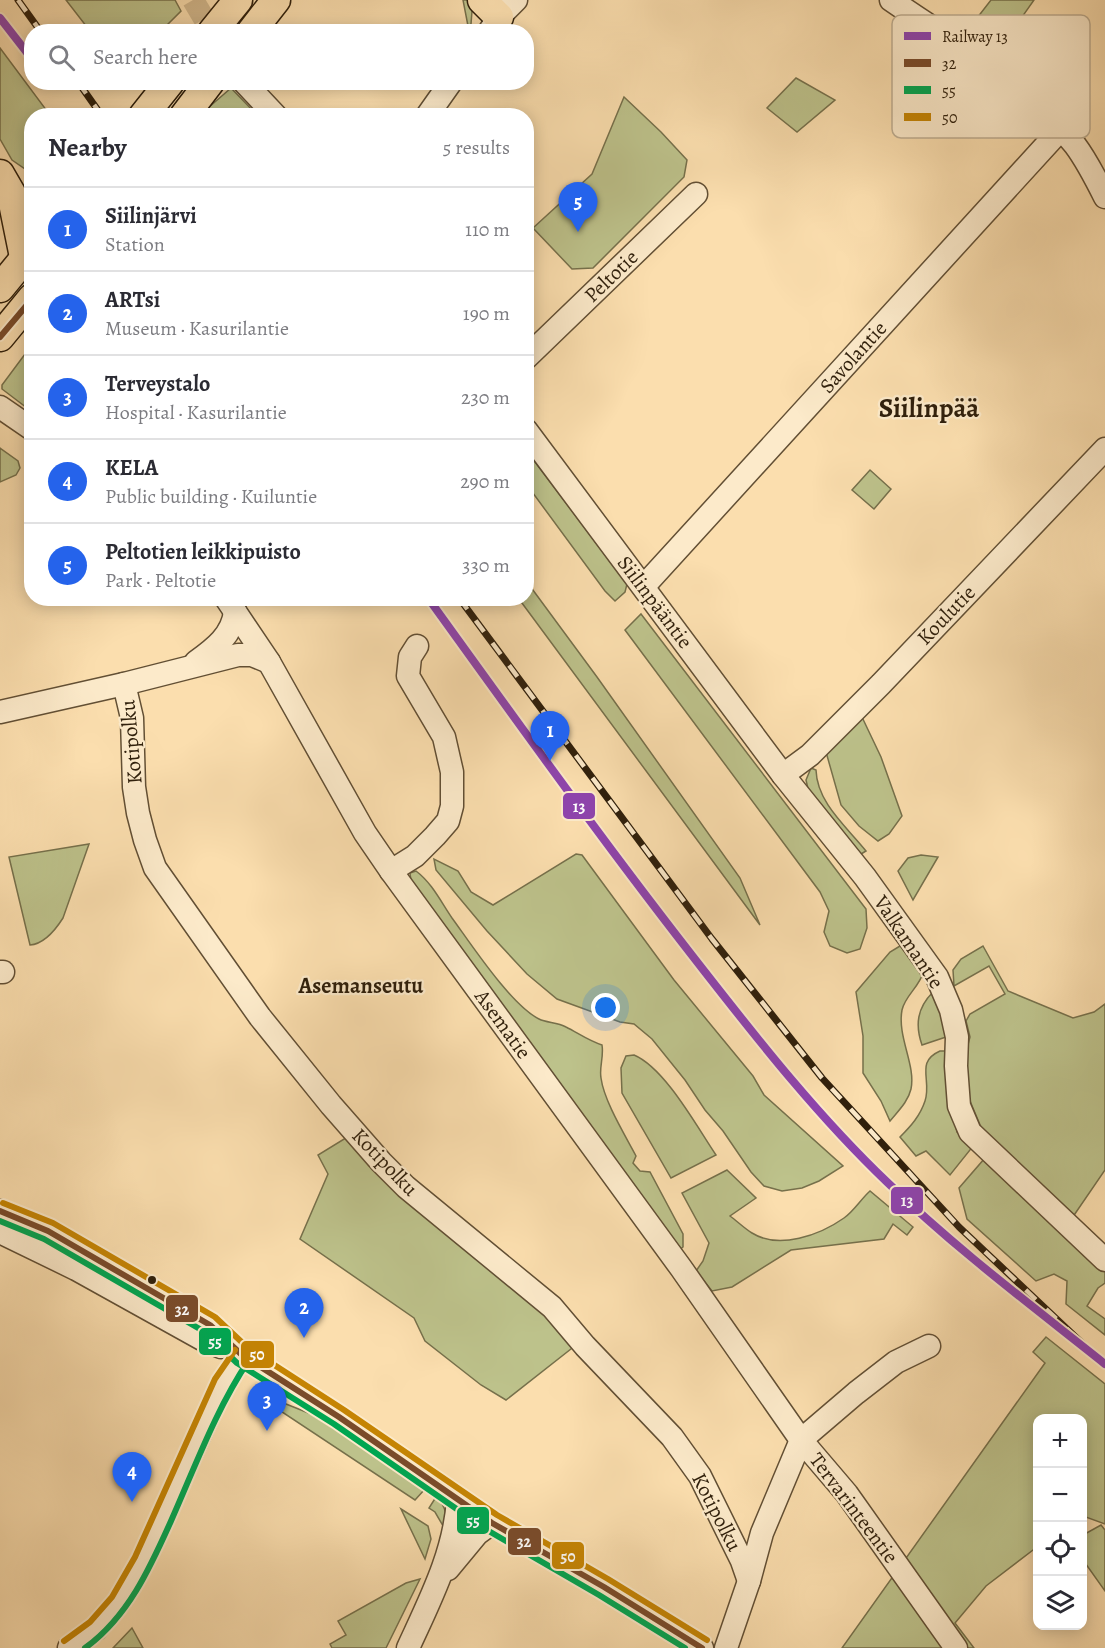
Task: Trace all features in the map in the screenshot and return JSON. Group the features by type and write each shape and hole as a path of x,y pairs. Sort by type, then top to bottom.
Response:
{"main road":[{"path":"218,24 238,0"},
{"path":"257,24 276,0"},
{"path":"190,108 204,90"},
{"path":"14,190 24,235"},
{"path":"0,288 24,258"},
{"path":"0,337 24,308"}],"street":[{"path":"891,0 913,15"},
{"path":"252,90 268,108"},
{"path":"433,108 445,90"},
{"name":"Savolantie","path":"644,586 1053,138"},
{"path":"1068,138 1105,197"},
{"name":"Peltotie","path":"534,350 696,194"},
{"path":"0,407 24,424"},
{"name":"Siilinpääntie","path":"534,441 783,775"},
{"name":"Koulutie","path":"783,775 810,755 881,684 1105,449"},
{"path":"192,665 226,636 233,626 231,606"},
{"name":"Asematie","path":"232,606 269,662 365,833 391,872 681,1268 801,1440"},
{"path":"391,872 415,856 435,836 448,821 452,806 452,771 444,737 408,676 411,657 417,646"},
{"path":"0,712 238,655 252,656 269,662"},
{"name":"Kotipolku","path":"124,684 132,718 134,787 138,813 155,868 260,1017 331,1106 381,1162 406,1187 552,1307 585,1346 672,1437 700,1476 742,1561 749,1581"},
{"name":"Valkamantie","path":"783,775 865,877 937,978 960,1005 956,1066 959,1106 970,1132 1105,1260"},
{"path":"0,1211 48,1231 210,1325 242,1355"},
{"path":"0,1232 76,1269 202,1339 242,1355 339,1416 492,1522 604,1587 702,1648"},
{"name":"Tervarinteentie","path":"929,1346 896,1362 801,1440 847,1494 956,1648"},
{"path":"69,1648 96,1629 119,1602 143,1561 223,1383 242,1355"},
{"path":"726,1648 749,1581 762,1533 801,1440"},
{"path":"408,1648 436,1585 452,1541 457,1519 458,1498"},
{"path":"436,1585 464,1548 492,1522"}],"green space":[{"path":"66,0 175,0 181,11 168,24 85,24"},
{"path":"463,0 469,0 472,11 471,24 468,24"},
{"path":"991,0 1034,0 1023,15 979,15"},
{"path":"0,48 24,80 24,90 31,90 45,108 24,108 24,168 12,160 0,139"},
{"path":"796,78 835,100 797,132 767,108"},
{"path":"229,90 233,90 250,108 208,108"},
{"path":"624,97 687,160 684,177 593,268 572,269 534,227 592,174"},
{"path":"24,355 24,406 2,389 2,385"},
{"path":"0,448 18,461 20,468 16,475 0,482"},
{"path":"534,461 627,584 625,592 615,601 605,591 534,495"},
{"path":"870,470 891,489 874,509 852,490"},
{"path":"534,592 740,878 760,925 524,606 534,606"},
{"path":"641,614 866,909 867,928 860,949 847,953 830,946 824,932 829,911 820,892 625,630"},
{"path":"861,715 881,757 902,816 889,834 878,841 859,826 841,805 826,752"},
{"path":"811,768 816,770 827,804 866,851 861,854 855,850 809,793 806,780"},
{"path":"89,844 63,918 45,939 30,945 9,857"},
{"path":"576,854 582,855 674,980 753,1076 764,1095 843,1166 819,1181 802,1188 782,1191 764,1186 751,1172 723,1131 652,1039 634,1024 620,1022 557,999 527,974 487,931 436,870 434,859 458,871 471,892 493,905"},
{"path":"921,855 938,857 913,900 898,871 908,858"},
{"path":"416,871 432,887 480,958 516,1001 539,1019 563,1025 602,1045 601,1074 606,1097 636,1156 633,1163 640,1171 650,1172 683,1234 683,1247 677,1252 411,881 410,873"},
{"path":"900,946 907,951 923,973 902,1010 902,1030 912,1080 910,1094 890,1121 881,1101 863,1073 863,1036 856,992 890,952"},
{"path":"983,946 1008,991 1073,1018 1094,1012 1105,1004 1105,1170 1068,1224 1105,1260 1105,1283 1098,1288 1087,1306 1105,1319 1105,1335 1066,1304 1067,1281 1054,1274 1036,1281 967,1219 959,1188 991,1151 965,1089 965,1056 970,1037 966,1021 970,1014 1005,994 989,966 954,986 953,970 961,959"},
{"path":"933,992 949,1036 922,1045 919,1017 924,1004"},
{"path":"940,1051 947,1051 951,1103 957,1132 974,1145 950,1175 926,1151 916,1156 900,1137 915,1120 923,1106 927,1093 926,1066 932,1055"},
{"path":"634,1055 646,1062 669,1085 716,1155 671,1178 622,1093 621,1068 626,1056"},
{"path":"349,1136 405,1197 456,1243 510,1280 576,1345 506,1400 481,1385 425,1341 414,1318 300,1239 328,1174 318,1155"},
{"path":"727,1170 756,1198 730,1216 749,1231 763,1238 787,1240 823,1230 848,1215 870,1191 913,1227 907,1235 893,1224 884,1239 791,1250 732,1287 712,1291 696,1271 703,1261 709,1243 682,1193"},
{"path":"1046,1337 1105,1384 1105,1524 1087,1517 1087,1414 1033,1414 1033,1550 986,1586 955,1623 974,1648 842,1648 1045,1363 1033,1352"},
{"path":"276,1400 311,1414 418,1481 425,1489 415,1500 273,1406"},
{"path":"436,1497 446,1512 446,1531 435,1512 429,1508"},
{"path":"401,1509 428,1526 431,1539 425,1559"},
{"path":"1101,1525 1105,1530 1105,1591 1087,1566 1087,1533"},
{"path":"420,1579 386,1648 332,1648 330,1644 346,1635 338,1621 406,1583"},
{"path":"132,1628 143,1648 113,1648"}],"tunnel":[{"path":"193,0 207,24"}],"railway":[{"path":"18,0 35,24"},
{"path":"84,90 96,108"},
{"path":"465,606 712,939 822,1078 959,1227 1100,1360"}],"rail line":[{"name":"13","path":"0,18 24,49"},
{"name":"13","path":"434,606 634,880 748,1027 815,1107 862,1158 939,1230 1105,1364"}],"transit line":[{"name":"32","path":"0,337 24,308"},
{"name":"50","path":"3,1203 53,1223 215,1317 248,1348 344,1410 497,1515 707,1640"},
{"name":"32","path":"0,1211 48,1231 210,1325 242,1355 339,1417 492,1523 604,1587 702,1648"},
{"name":"55","path":"0,1221 44,1239 205,1332 237,1363 334,1424 487,1530 685,1648"},
{"name":"50","path":"64,1641 90,1622 112,1597 135,1557 215,1379 235,1350"},
{"name":"55","path":"85,1648 114,1622 146,1574 216,1418 249,1360"}],"place":[{"name":"Peltotien leikkipuisto","path":"578,232"},
{"name":"Siilinjärvi","path":"550,761"},
{"name":"ARTsi","path":"304,1338"},
{"name":"Terveystalo","path":"267,1431"},
{"name":"KELA","path":"132,1502"}],"district":[{"name":"Siilinpää","path":"929,408"},
{"name":"Asemanseutu","path":"361,985"}]}
